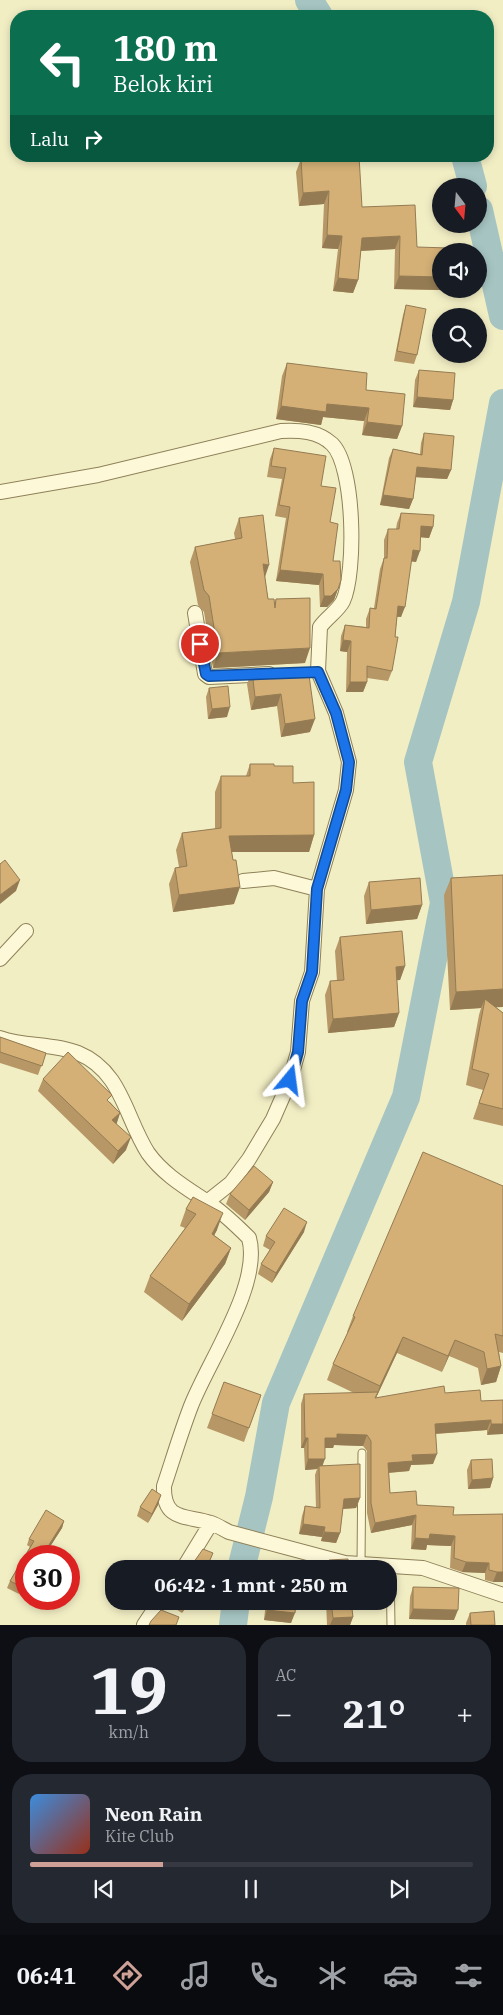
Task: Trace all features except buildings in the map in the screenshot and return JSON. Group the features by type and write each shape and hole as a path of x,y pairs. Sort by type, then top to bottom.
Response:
{"street":[{"path":"0,492 98,474 281,431 302,429 332,444 344,466 352,553 344,599 339,608 320,626 313,672 336,713 349,762 346,790 317,889 312,972 302,1001 298,1052 290,1080 272,1119 249,1159 231,1183 207,1202"},
{"path":"195,613 206,674 209,676 281,673"},
{"path":"243,881 274,878 317,889"},
{"path":"0,959 26,931"},
{"path":"0,1038 78,1053 104,1070 117,1085 130,1121 149,1154 179,1185 207,1202 249,1238 252,1262 235,1315 191,1406 164,1486 164,1498 171,1510 183,1519 211,1523 229,1532 334,1560"},
{"path":"188,1560 211,1523"},
{"path":"397,1566 423,1568 503,1595"},
{"path":"144,1625 154,1610"}],"lane":[{"path":"361,1560 362,1453"},
{"path":"391,1610 391,1625"}],"waterway":[{"path":"309,0 315,10"},
{"path":"467,162 471,178"},
{"path":"484,233 503,316"},
{"path":"243,1560 259,1497 276,1403 406,1097 444,903 418,762 466,602 503,403"},
{"path":"233,1625 235,1610"}],"route":[{"path":"200,644 206,674 209,676 318,672 336,713 346,743 349,762 346,790 317,889 312,972 302,1001 298,1052 290,1080"}]}
